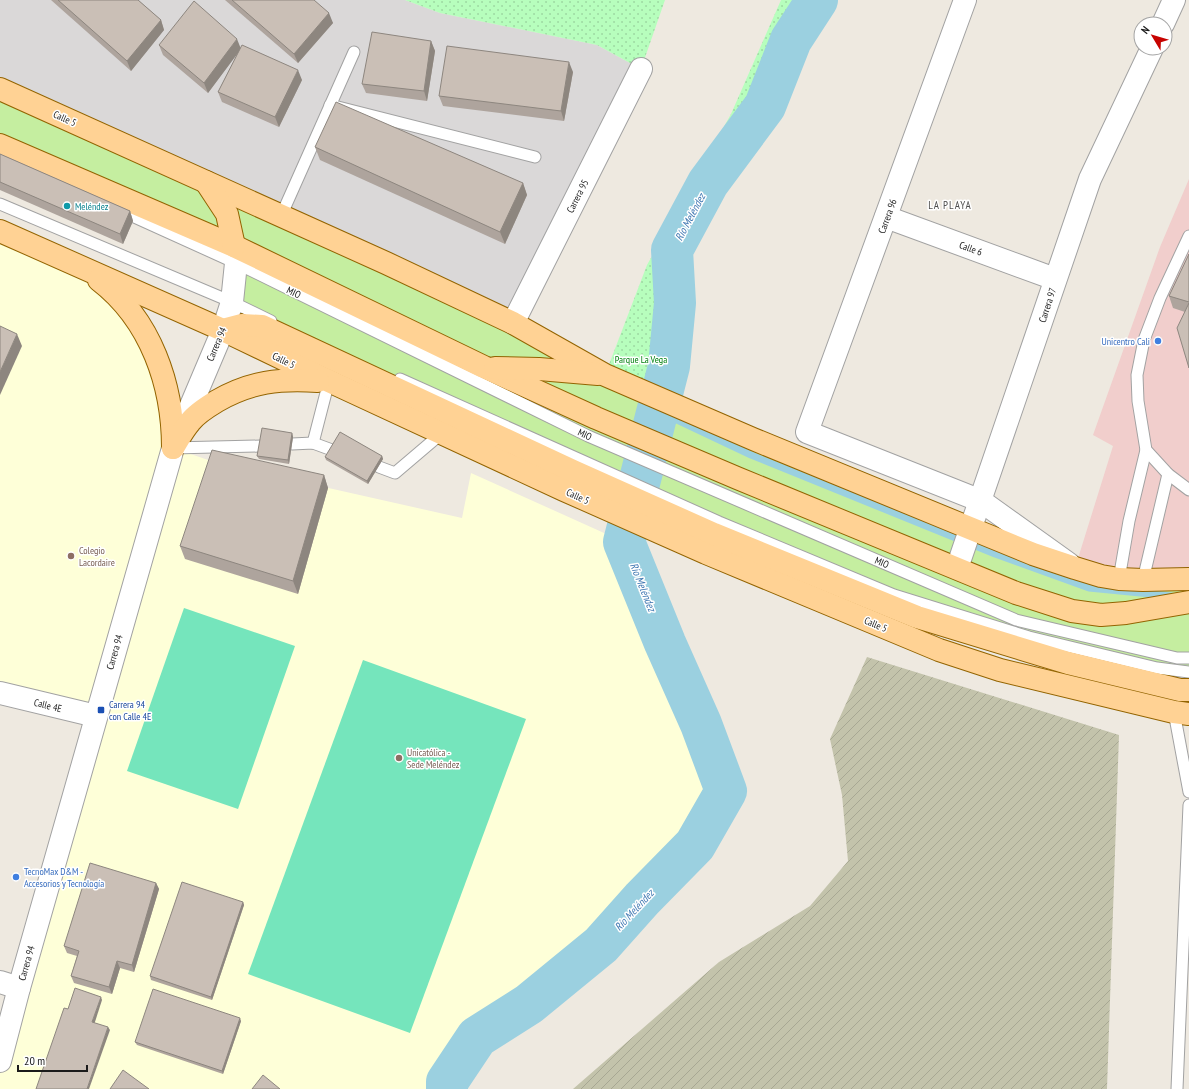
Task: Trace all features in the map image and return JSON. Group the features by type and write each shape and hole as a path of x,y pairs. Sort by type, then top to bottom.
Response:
{"main road":[{"name":"Calle 5","path":"0,89 513,323 609,376 753,439 1033,554 1075,568 1101,576 1119,579 1189,579"},
{"path":"2,154 235,255 484,367 592,427 733,487 957,568 1016,593 1072,611 1101,615 1126,613 1189,602"},
{"path":"206,182 227,214 235,255"},
{"name":"Calle 5","path":"0,231 223,330 328,381 442,433 572,473 713,536 939,650 1000,670 1182,713"},
{"path":"86,269 103,282 131,313 154,350 162,369 167,389 171,410 173,448"},
{"path":"223,330 242,325 262,326 572,473"},
{"path":"484,367 539,369 609,376"},
{"path":"173,448 190,422 208,407 228,395 249,386 272,380 294,379 328,381"},
{"path":"713,536 917,617 1068,663 1180,690 1189,690"}],"street":[{"name":"Carrera 96","path":"965,0 807,432 981,501"},
{"path":"1167,16 1174,0"},
{"name":"Carrera 97","path":"957,568 972,529 1055,279 1090,179 1148,56"},
{"name":"Carrera 95","path":"513,323 641,69"},
{"name":"Calle 6","path":"886,217 1055,279"},
{"name":"Carrera 94","path":"0,1061 9,985 96,716 173,448 223,330 232,302 235,255"},
{"path":"981,501 1075,568"},
{"name":"Calle 4E","path":"0,693 96,716"}],"lane":[{"path":"281,216 354,52"},
{"path":"330,105 535,157"},
{"path":"0,204 232,302 572,473 713,536 1029,637 1157,668 1189,672"},
{"name":"MIO","path":"107,205 235,255 592,427"},
{"path":"1119,579 1129,521 1146,450 1138,401 1137,376 1144,340 1160,298 1189,236"},
{"path":"313,443 328,381"},
{"path":"379,467 396,473 442,433"},
{"path":"292,444 313,443 332,450"},
{"path":"173,448 261,446"},
{"path":"1146,450 1168,474 1189,490"},
{"path":"1143,580 1168,474"},
{"name":"MIO","path":"733,487 1016,620 1177,658 1189,658"},
{"path":"1182,713 1189,792"},
{"path":"1177,1089 1189,805"}],"shaded area":[{"path":"0,0 405,0 440,13 597,45 641,69 516,318 0,89"},
{"name":"Unicentro Cali","path":"1189,179 1189,579 1075,568 1113,446 1093,435 1160,247"},
{"name":"Unicatólica - Sede Meléndez","path":"0,231 86,269 144,332 173,448 217,463 462,518 471,473 624,542 665,643 701,724 726,791 695,845 642,899 601,945 529,1004 477,1037 447,1082 447,1089 0,1089 0,1061 96,716 0,693"},
{"path":"867,657 1119,735 1107,1089 573,1089 719,962 810,906 848,861 842,795 830,739"}],"green space":[{"path":"405,0 665,0 641,69 597,45 440,13"},
{"name":"Parque La Vega","path":"781,0 817,0 791,40 765,106 708,183 672,250 675,303 669,366 661,398 605,375 647,265 731,114"},
{"path":"0,89 513,323 1075,568 1189,579 1189,672 1157,668 894,595 719,522 232,302 236,263 0,157"},
{"path":"184,608 295,646 238,809 127,771"},
{"path":"363,660 526,719 410,1033 248,974"}],"building":[{"path":"58,0 138,0 161,20 127,61"},
{"path":"232,0 314,0 329,13 294,54"},
{"path":"194,1 237,39 204,83 159,45"},
{"path":"372,32 431,41 424,91 362,84"},
{"path":"242,45 298,70 275,117 218,92"},
{"path":"447,46 569,62 561,111 439,96"},
{"path":"336,102 523,183 500,232 315,147"},
{"name":"Meléndez","path":"0,154 130,211 120,234 0,182"},
{"path":"1189,254 1189,302 1169,296"},
{"path":"1189,303 1189,368 1177,328"},
{"path":"0,326 17,334 0,372"},
{"path":"262,428 292,433 288,460 257,456"},
{"path":"340,432 382,456 367,481 325,457"},
{"path":"212,450 324,475 293,581 180,546"},
{"path":"90,863 156,883 132,965 117,961 109,987 71,976 79,951 64,946"},
{"path":"182,882 243,902 211,997 150,976"},
{"path":"75,988 101,997 92,1022 108,1027 87,1089 36,1089 64,1008 68,1009"},
{"path":"153,989 240,1018 222,1071 135,1042"},
{"path":"123,1070 149,1089 110,1089"},
{"path":"263,1075 280,1089 252,1089"}],"waterway":[{"name":"Río Meléndez","path":"447,1089 447,1082 477,1037 529,1004 601,945 642,899 695,845 726,791 701,724 665,643 624,542 669,366 675,303 672,250 708,183 765,106 791,40 817,0"},
{"path":"658,411 751,455 995,554 1089,588 1171,596"}],"place":[{"name":"Meléndez","path":"67,206"},
{"name":"Unicentro Cali","path":"1158,341"},
{"name":"Colegio Lacordaire","path":"71,556"},
{"name":"Carrera 94 con Calle 4E","path":"101,710"},
{"name":"Unicatólica - Sede Meléndez","path":"399,758"},
{"name":"TecnoMax D&M - Accesorios y Tecnología","path":"16,877"}],"district":[{"name":"LA PLAYA","path":"950,205"}]}
